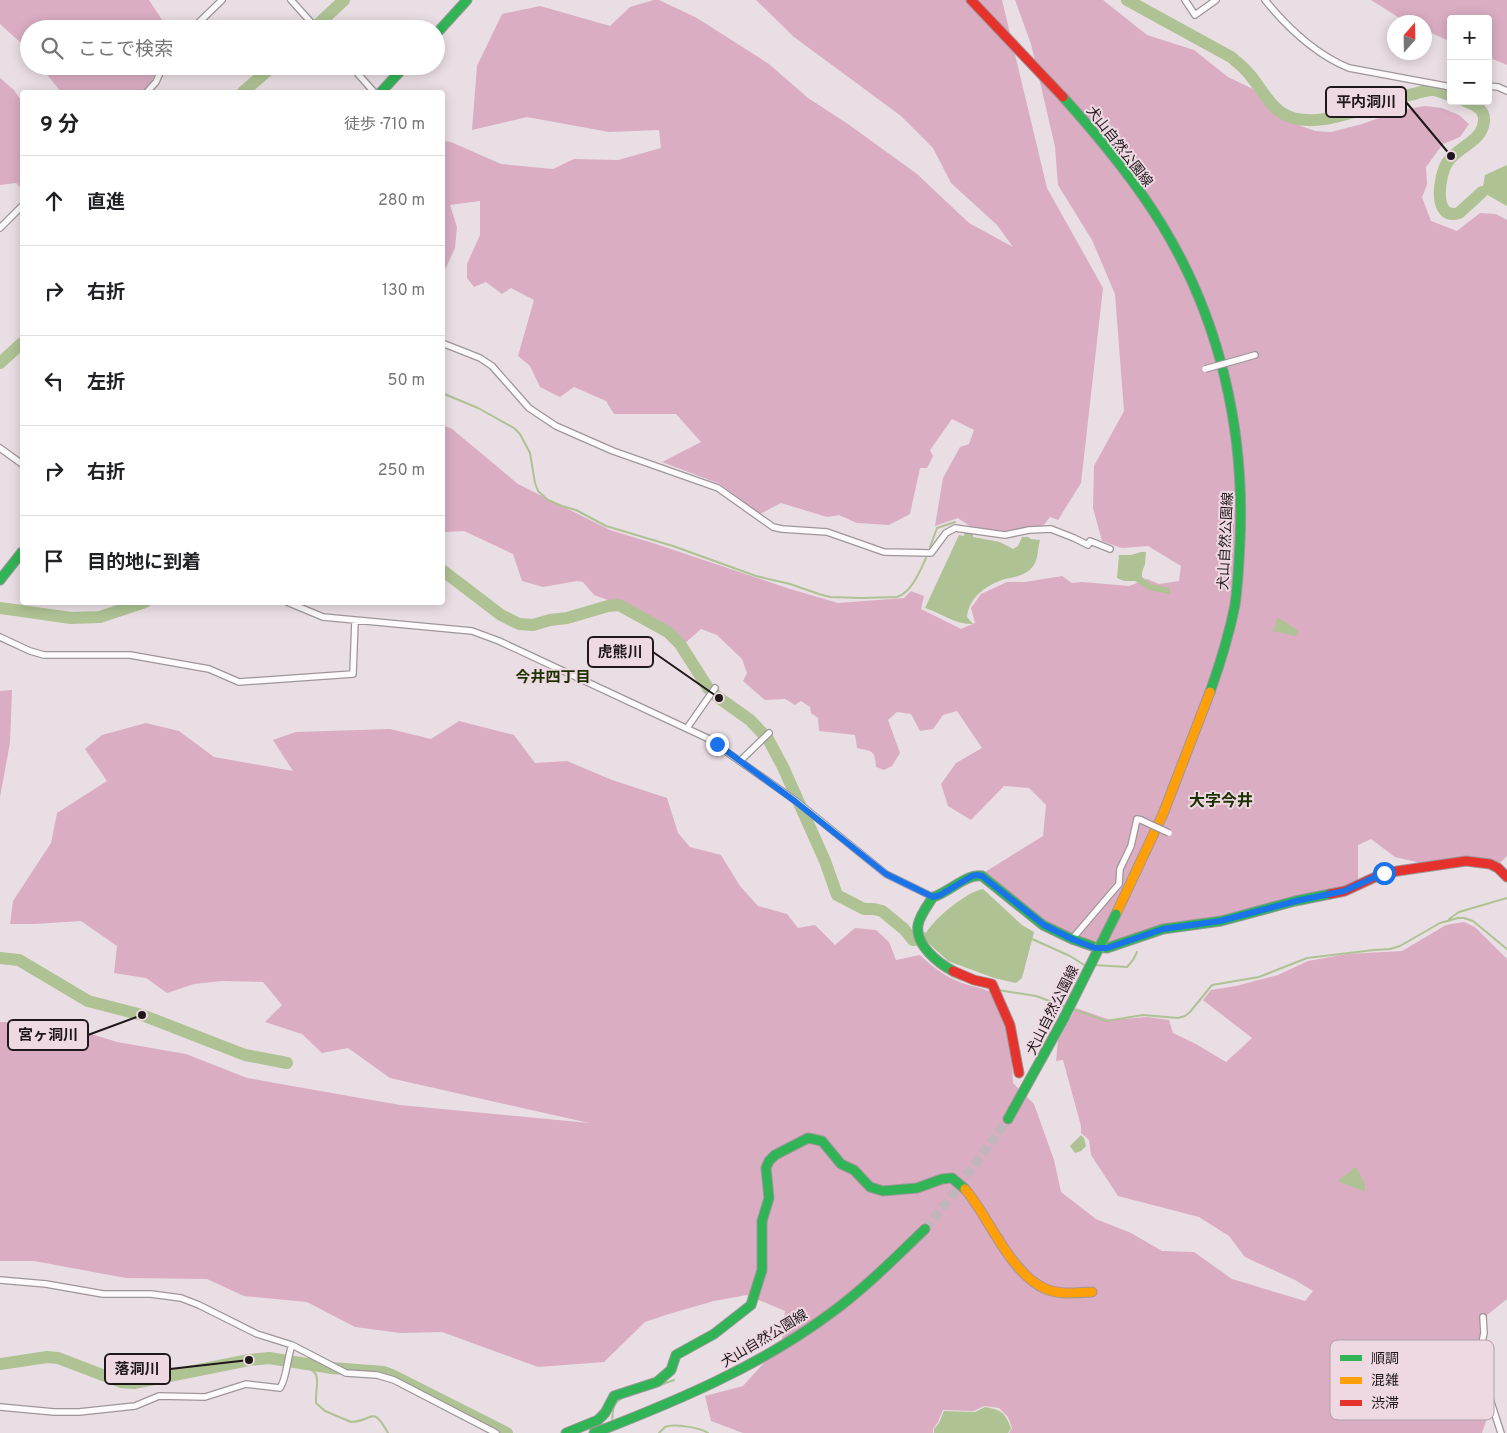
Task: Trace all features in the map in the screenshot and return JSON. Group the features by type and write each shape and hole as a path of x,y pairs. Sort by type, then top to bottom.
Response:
{"main road":[{"path":"445,24 467,0"},
{"name":"犬山自然公園線","path":"972,0 1076,112 1124,169 1163,227 1184,266 1202,306 1226,374 1235,418 1241,473 1241,530 1235,600 1220,663 1187,758 1160,823 1116,914 1064,1018 1008,1119"},
{"path":"378,90 395,75"},
{"path":"0,580 20,555"},
{"path":"1019,1073 1010,1024 995,990 968,979 938,962 919,938 920,922 933,897 940,895 972,876 982,876 1044,925 1095,948 1107,948 1163,929 1220,921 1296,901 1326,896 1344,891 1384,873 1429,865 1466,861 1480,862 1498,868 1507,877"},
{"path":"566,1433 598,1421 605,1413 608,1401 614,1396 657,1382 671,1370 676,1355 714,1334 751,1305 762,1270 762,1221 769,1198 766,1168 769,1161 775,1155 808,1138 822,1141 841,1164 854,1170 870,1187 882,1192 917,1188 942,1179 952,1178 965,1188 1012,1259 1032,1280 1044,1288 1056,1292 1092,1292"},
{"name":"犬山自然公園線","path":"594,1433 635,1418 735,1373 804,1332 833,1312 889,1264 925,1229"}],"street":[{"path":"201,20 222,0"},
{"path":"291,0 309,20"},
{"path":"1185,0 1195,15 1216,0"},
{"path":"1265,0 1295,31 1335,63 1349,68 1447,86"},
{"path":"149,90 159,75"},
{"path":"360,75 374,90"},
{"path":"1492,86 1507,91"},
{"path":"0,228 20,208"},
{"path":"445,344 480,358 492,366 529,408 556,426 612,451 718,488 773,527 827,532 884,552 932,553 946,533 955,528 1005,535 1028,530 1051,529 1088,545 1090,541 1110,549"},
{"path":"1205,370 1255,355"},
{"path":"0,448 20,463"},
{"path":"294,605 323,617 472,631 499,641 707,738 802,806 886,874 933,897"},
{"path":"0,637 30,651 44,655 130,655 209,669 239,682 353,674 355,621"},
{"path":"687,728 715,688"},
{"path":"740,761 770,733"},
{"path":"1072,939 1119,884 1120,869 1131,846 1137,819 1169,833"},
{"path":"0,1280 46,1284 103,1294 151,1294 181,1298 257,1334 292,1345 346,1372 377,1375 394,1380 496,1433"},
{"path":"1483,1317 1483,1340"},
{"path":"0,1407 54,1412 79,1412 135,1406 159,1396 205,1397 246,1384 280,1388 283,1384 288,1355 292,1345"},
{"path":"1494,1411 1501,1433"}],"shaded area":[{"path":"0,0 149,0 162,20 20,20 20,42 0,24"},
{"path":"659,0 697,18 769,64 808,98 848,124 917,174 969,223 1013,247 997,225 951,183 933,148 901,116 794,37 756,0 1002,0 1047,188 1103,288 1081,483 1058,520 1050,517 1043,526 1006,531 974,529 958,518 935,526 943,478 960,447 969,444 974,430 952,419 930,450 933,456 927,468 920,468 910,514 889,525 857,523 839,515 827,517 781,503 760,514 720,484 662,462 701,442 676,414 614,414 606,401 574,387 560,397 540,387 530,366 518,356 534,300 511,288 502,294 486,282 474,287 467,278 467,264 480,235 480,201 450,205 457,227 455,248 445,270 445,141 451,142 501,164 553,169 574,159 618,160 661,148 659,130 609,132 527,117 472,130 477,66 502,14 540,6 610,26 630,7"},
{"path":"1015,0 1103,0 1147,35 1194,50 1228,77 1253,89 1279,118 1315,131 1331,132 1362,124 1402,110 1425,106 1442,108 1459,115 1469,124 1460,137 1443,144 1426,167 1427,185 1422,197 1431,221 1457,231 1480,213 1496,214 1507,220 1507,856 1500,863 1466,858 1425,864 1395,857 1371,839 1358,845 1358,880 1341,888 1112,943 1081,938 1054,927 1030,911 985,872 1043,836 1046,805 1029,788 1004,786 971,820 948,806 941,784 956,763 982,748 957,711 943,715 933,729 920,731 911,714 897,712 888,720 900,753 892,766 884,770 876,767 875,757 872,752 857,748 855,735 819,731 818,718 811,713 810,707 801,701 795,705 785,699 765,700 743,681 747,673 742,659 717,635 701,629 684,644 672,632 629,608 594,595 583,582 577,581 543,587 522,581 513,554 464,531 445,532 445,426 452,429 518,484 610,530 838,603 904,598 911,591 924,596 921,609 961,629 975,623 971,608 981,594 1007,582 1025,582 1062,576 1072,583 1082,582 1129,586 1147,579 1159,584 1179,581 1181,566 1148,546 1122,548 1102,541 1093,508 1094,466 1124,411 1115,294 1092,240 1058,185 1055,147 1031,44"},
{"path":"1371,0 1507,0 1507,65 1492,59 1492,15 1447,15 1447,40 1432,33 1432,15 1395,15"},
{"path":"47,75 154,75 144,90 59,90"},
{"path":"0,78 14,90 20,99 20,187 16,183 0,185"},
{"path":"1507,165 1507,206 1482,192 1485,175"},
{"path":"965,530 973,532 973,537 1000,542 1013,549 1018,546 1022,537 1040,540 1036,561 1032,568 1020,575 1002,580 984,589 974,599 968,610 967,617 973,624 955,621 925,608 959,535 964,536"},
{"path":"1146,552 1142,577 1151,584 1170,588 1170,594 1149,590 1135,581 1124,581 1117,578 1119,555 1131,555"},
{"path":"1279,618 1297,630 1296,636 1273,631"},
{"path":"12,690 10,743 0,797 0,691"},
{"path":"459,721 514,735 535,763 567,761 612,780 667,798 678,833 690,847 721,855 740,886 758,906 787,914 798,928 815,925 835,945 855,928 876,930 889,942 896,960 920,955 950,978 991,993 1003,1011 1009,1035 1013,1083 1034,1104 1054,1160 1061,1192 1096,1219 1131,1233 1162,1251 1194,1252 1232,1279 1305,1301 1313,1291 1295,1280 1245,1257 1229,1236 1199,1217 1118,1196 1091,1155 1089,1140 1081,1133 1081,1126 1063,1060 1056,1061 1058,1040 1076,1008 1110,1020 1147,1017 1169,1020 1173,1033 1226,1062 1252,1038 1203,1000 1211,990 1236,986 1278,975 1308,961 1347,954 1402,951 1446,925 1464,922 1475,927 1507,959 1507,1299 1487,1315 1481,1340 1330,1340 1330,1420 1486,1420 1482,1433 1009,1433 1012,1428 1008,1417 999,1408 984,1406 974,1411 943,1410 933,1429 933,1433 743,1433 711,1421 705,1396 743,1386 782,1343 785,1311 747,1295 714,1301 645,1322 604,1362 538,1367 442,1332 400,1333 355,1327 307,1302 244,1296 207,1279 126,1278 34,1261 0,1261 0,1022 53,1022 117,1042 186,1054 247,1078 400,1105 589,1123 390,1078 348,1048 322,1053 302,1034 265,1022 282,1005 263,982 222,981 194,984 167,993 146,978 114,973 117,946 81,921 10,924 13,901 51,843 57,813 107,781 85,749 102,735 146,723 179,731 214,757 293,771 273,740 296,732 390,729 431,739"},
{"path":"983,889 1022,925 1034,932 1022,978 1016,983 994,978 948,961 922,935 925,935 942,915 959,901"},
{"path":"1081,1135 1086,1146 1081,1151 1075,1153 1070,1146"},
{"path":"1356,1167 1365,1184 1365,1190 1363,1191 1337,1181"},
{"path":"985,1407 999,1411 1007,1418 1011,1428 1008,1433 934,1433 934,1429 944,1411 975,1412"}],"waterway":[{"path":"323,20 344,0"},
{"path":"1127,0 1231,57 1248,72 1277,109 1296,119 1329,118 1428,90 1447,95"},
{"path":"245,90 263,75"},
{"path":"1474,105 1483,113 1484,121 1482,128 1479,134 1451,157 1447,163 1440,187 1441,204 1450,214 1459,213 1482,192"},
{"path":"0,363 20,345"},
{"path":"445,394 478,408 514,428 520,434 530,453 538,491 548,500 576,510 606,526 673,546 756,576 790,584 830,597 897,597 911,586 926,558"},
{"path":"930,547 937,528 955,522"},
{"path":"445,572 501,615 519,624 533,625 567,618 608,606 619,605 668,632 680,644 708,688 750,720 768,739 783,767 825,861 837,895 864,909 882,911 904,929 913,940 923,938"},
{"path":"0,608 71,618 100,617 136,605"},
{"path":"1449,919 1459,912 1507,898"},
{"path":"1072,1009 1106,1021 1143,1015 1178,1018 1190,1012 1212,985 1259,977 1307,958 1390,949 1400,946 1440,923 1458,918 1473,921 1507,949"},
{"path":"1032,939 1070,956 1086,966"},
{"path":"913,940 919,947"},
{"path":"1093,965 1127,967 1137,952"},
{"path":"0,958 19,960 88,1001 142,1015 245,1055 287,1063"},
{"path":"938,967 962,980"},
{"path":"971,983 991,989"},
{"path":"998,990 1036,996 1066,1007"},
{"path":"0,1364 47,1357 58,1358 121,1382 134,1383 249,1360 269,1358 332,1368 384,1372 507,1433"},
{"path":"298,1362 307,1366 316,1374 316,1403 325,1411 351,1422 372,1416 375,1417 379,1419 388,1433"},
{"path":"655,1387 674,1380"},
{"path":"612,1424 614,1406 622,1398"},
{"path":"659,1433 669,1426 694,1428 708,1433"}],"tunnel":[{"path":"925,1229 1008,1119"}],"traffic: fast":[{"path":"445,24 467,0"},
{"path":"383,90 397,75"},
{"path":"1063,97 1116,159 1162,225 1182,261 1199,299 1225,377 1233,417 1238,458 1240,541 1235,605 1224,649 1210,692"},
{"path":"0,580 20,555"},
{"path":"953,971 935,958 924,946 920,940 918,925 922,914 933,897 970,877 982,876 1043,925 1072,939 1095,947 1107,948 1163,929 1221,921 1295,901 1330,894"},
{"path":"1064,1018 1116,914"},
{"path":"1008,1119 1064,1018"},
{"path":"566,1433 598,1420 605,1413 614,1396 657,1382 671,1370 676,1355 714,1334 751,1305 762,1270 762,1221 769,1198 766,1168 769,1161 775,1155 808,1138 822,1141 841,1164 854,1170 870,1187 883,1191 917,1188 942,1179 952,1178 965,1189"},
{"path":"594,1433 687,1395 776,1350 844,1303 925,1229"}],"traffic: slow":[{"path":"1116,914 1163,814 1210,692"},
{"path":"965,1189 1011,1259 1033,1282 1057,1292 1092,1292"}],"traffic: jam":[{"path":"971,0 1063,97"},
{"path":"1330,894 1345,891 1384,873 1466,861 1490,864 1498,868 1507,877"},
{"path":"953,971 974,980 992,984 1010,1025 1019,1073"}],"place":[{"name":"平内洞川","path":"1451,156"},
{"name":"虎熊川","path":"719,698"},
{"name":"宮ヶ洞川","path":"142,1015"},
{"name":"落洞川","path":"249,1360"}],"district":[{"name":"今井四丁目","path":"553,677"},
{"name":"大字今井","path":"1221,800"}],"route":[{"path":"717,744 840,835 886,874 933,897 940,895 972,876 982,876 1044,925 1095,948 1107,948 1163,929 1220,921 1296,901 1326,896 1344,891 1384,873"}]}
